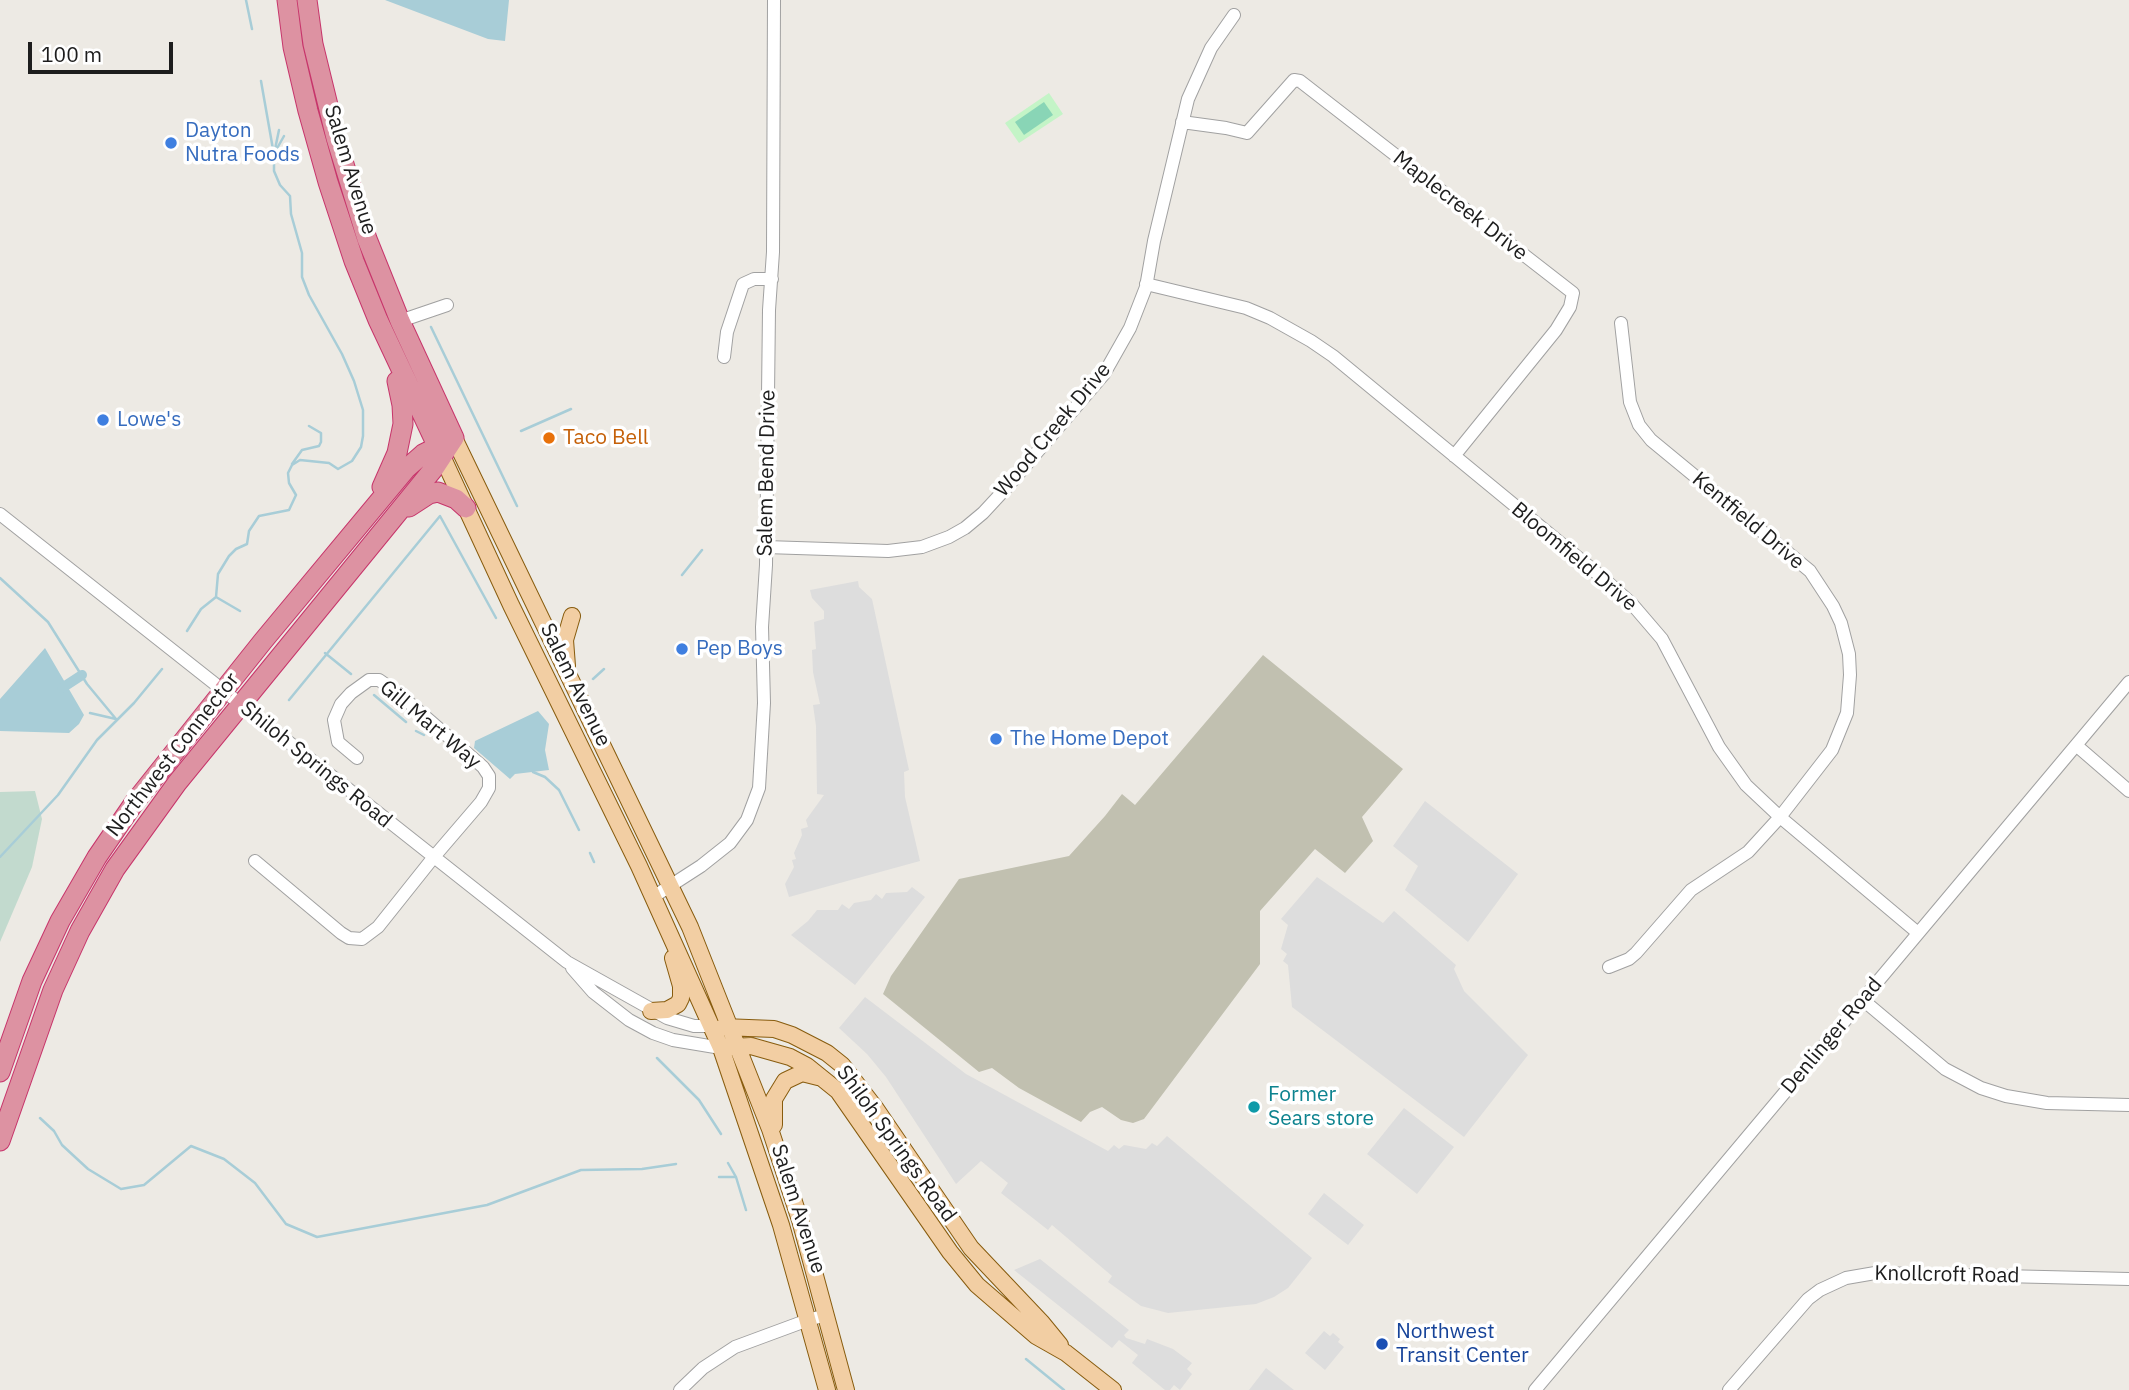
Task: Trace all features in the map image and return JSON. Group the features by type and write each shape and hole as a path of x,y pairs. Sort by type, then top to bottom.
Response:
{"highway":[{"name":"Salem Avenue","path":"287,0 293,47 328,182 354,261 378,320 444,447"},
{"path":"299,0 303,27 313,44"},
{"name":"Salem Avenue","path":"307,0 313,44 367,239 400,321 444,447"},
{"path":"293,47 306,62 319,113 349,180"},
{"path":"368,515 397,453 403,424 396,378 378,320"},
{"path":"368,515 405,469 423,454 444,447"},
{"name":"Northwest Connector","path":"0,1141 53,990 90,911 116,869 152,815 389,522 444,447"},
{"path":"389,522 418,500 438,492 456,499 466,508"},
{"name":"Northwest Connector","path":"0,1072 33,981 76,891 134,803 223,690 368,515"}],"main road":[{"name":"Salem Avenue","path":"444,447 466,508 671,935 721,1048 780,1225 827,1390"},
{"name":"Salem Avenue","path":"444,447 568,675 670,884 731,1027 778,1152 800,1220 846,1390"},
{"path":"568,675 565,640 572,616"},
{"path":"651,1011 667,1010 678,1004 681,998 671,935"},
{"name":"Shiloh Springs Road","path":"712,1026 774,1029 827,1052 842,1065 870,1100 971,1248 1042,1323 1066,1353"},
{"name":"Shiloh Springs Road","path":"721,1048 751,1046 790,1057 838,1091 908,1195 977,1285 1036,1336 1066,1353 1113,1390"},
{"path":"778,1152 773,1117 774,1099 778,1089 785,1081 799,1074 823,1078"},
{"path":"780,1225 805,1267 811,1291 825,1315"}],"street":[{"name":"Salem Bend Drive","path":"653,897 701,866 730,843 747,820 759,788 764,703 762,627 772,279 774,0"},
{"name":"Wood Creek Drive","path":"766,547 907,550 936,543 965,528 984,513 1008,486 1104,373 1130,328 1146,284 1182,122 1210,48 1234,15"},
{"name":"Maplecreek Drive","path":"1182,122 1247,133 1294,80 1300,81 1573,293 1570,307 1556,330 1454,456"},
{"path":"724,357 727,332 743,284 754,279 772,279"},
{"name":"Bloomfield Drive","path":"1146,284 1234,305 1289,327 1333,356 1604,579 1651,624 1677,665 1728,761 1746,785 1918,933"},
{"path":"400,321 446,305"},
{"name":"Kentfield Drive","path":"1609,967 1629,959 1636,953 1691,890 1748,852 1780,817 1832,750 1847,713 1850,675 1849,654 1841,623 1818,582 1798,560 1646,434 1633,414 1630,402 1621,323"},
{"name":"Shiloh Springs Road","path":"0,514 567,962 651,1011 694,1026 712,1026"},
{"name":"Gill Mart Way","path":"357,758 338,742 334,720 351,693 361,684 373,679 398,693 483,767 489,776 487,792 433,858"},
{"name":"Denlinger Road","path":"1535,1390 2129,682"},
{"path":"2077,746 2129,791"},
{"path":"255,861 341,933 356,940 367,937 378,927 433,858"},
{"name":"Shiloh Springs Road","path":"567,962 593,992 629,1020 673,1040 721,1048"},
{"path":"1863,1000 1945,1069 1981,1088 2006,1096 2047,1103 2129,1105"},
{"name":"Knollcroft Road","path":"1729,1390 1802,1304 1820,1290 1846,1278 1875,1273 2129,1279"},
{"path":"680,1390 703,1368 735,1347 825,1315"}],"shaded area":[{"path":"858,581 859,587 872,599 909,770 904,772 905,797 920,861 789,897 785,884 794,867 792,860 796,859 794,853 802,835 801,829 808,827 806,820 824,795 817,794 813,705 820,704 813,672 812,650 816,649 814,622 824,619 824,611 812,598 810,590"},
{"path":"1263,655 1403,769 1362,817 1373,841 1345,873 1315,849 1260,911 1260,964 1144,1119 1133,1123 1121,1120 1102,1107 1090,1112 1081,1122 1019,1088 992,1068 979,1072 883,994 891,976 959,879 1069,856 1122,794 1135,805"},
{"path":"1425,801 1518,874 1468,942 1405,890 1418,866 1393,846"},
{"path":"1317,877 1383,923 1394,911 1456,965 1454,969 1464,991 1528,1055 1464,1137 1292,1007 1288,965 1283,961 1287,954 1281,949 1288,925 1281,919"},
{"path":"912,887 925,897 855,985 791,935 817,910 838,910 842,904 849,909 854,903 871,900 876,894 882,899 886,893 907,892"},
{"path":"865,997 966,1074 1108,1151 1114,1145 1119,1149 1124,1145 1146,1149 1152,1143 1157,1146 1167,1136 1312,1258 1288,1288 1256,1304 1168,1313 1141,1306 1108,1282 1112,1276 1052,1225 1048,1230 1001,1193 1008,1183 981,1161 956,1184 886,1077 867,1054 839,1028"},
{"path":"1404,1108 1454,1147 1417,1194 1367,1154"},
{"path":"1324,1193 1364,1225 1348,1245 1308,1214"},
{"path":"1040,1259 1129,1330 1124,1335 1126,1338 1145,1344 1147,1339 1173,1349 1192,1363 1187,1369 1192,1374 1180,1390 1174,1385 1170,1390 1165,1390 1132,1363 1138,1355 1119,1340 1112,1348 1014,1270"},
{"path":"1324,1331 1330,1336 1333,1333 1344,1347 1325,1370 1305,1353"},
{"path":"1266,1368 1294,1390 1249,1390"}],"green space":[{"path":"1049,93 1063,114 1019,143 1005,123"},
{"path":"1044,102 1053,115 1024,135 1015,122"},
{"path":"35,791 42,819 32,867 0,942 0,792"}],"water":[{"path":"385,0 509,0 505,41 488,39"},
{"path":"45,648 84,715 69,733 0,731 0,699"},
{"path":"538,711 549,724 545,750 549,770 515,774 510,779 474,748 475,741"}],"waterway":[{"path":"246,0 252,29"},
{"path":"187,631 201,609 216,597 218,574 229,556 247,544 249,531 259,516 289,510 296,495 289,483 288,473 292,465 300,460 329,463 338,469 352,461 361,447 363,436 363,410 354,381 302,277 302,253 291,214 290,196 280,185 274,171 274,155 261,81"},
{"path":"274,154 279,130"},
{"path":"275,152 284,136"},
{"path":"431,327 517,506"},
{"path":"521,431 571,409"},
{"path":"292,464 302,450 319,446 321,442 321,433 309,426"},
{"path":"289,700 440,516 496,618"},
{"path":"682,575 702,550"},
{"path":"0,578 48,622 87,684 116,719"},
{"path":"216,597 240,611"},
{"path":"325,653 351,674"},
{"path":"0,857 58,795 97,740 134,703 162,669"},
{"path":"593,679 604,669"},
{"path":"62,688 82,675"},
{"path":"374,695 406,722"},
{"path":"90,713 116,719"},
{"path":"416,731 424,735"},
{"path":"533,772 545,777 559,790 579,830"},
{"path":"590,853 594,862"},
{"path":"657,1058 699,1100 721,1134"},
{"path":"40,1118 54,1131 62,1145 88,1169 121,1189 144,1185 191,1146 224,1159 255,1183 286,1224 317,1237 487,1205 581,1170 642,1169 676,1164"},
{"path":"728,1163 736,1177 746,1210"},
{"path":"719,1177 736,1177"},
{"path":"1026,1359 1064,1390"}],"place":[{"name":"Dayton Nutra Foods","path":"171,143"},
{"name":"Lowe's","path":"103,420"},
{"name":"Taco Bell","path":"549,438"},
{"name":"Pep Boys","path":"682,649"},
{"name":"The Home Depot","path":"996,739"},
{"name":"Former Sears store","path":"1254,1107"},
{"name":"Northwest Transit Center","path":"1382,1344"}]}
